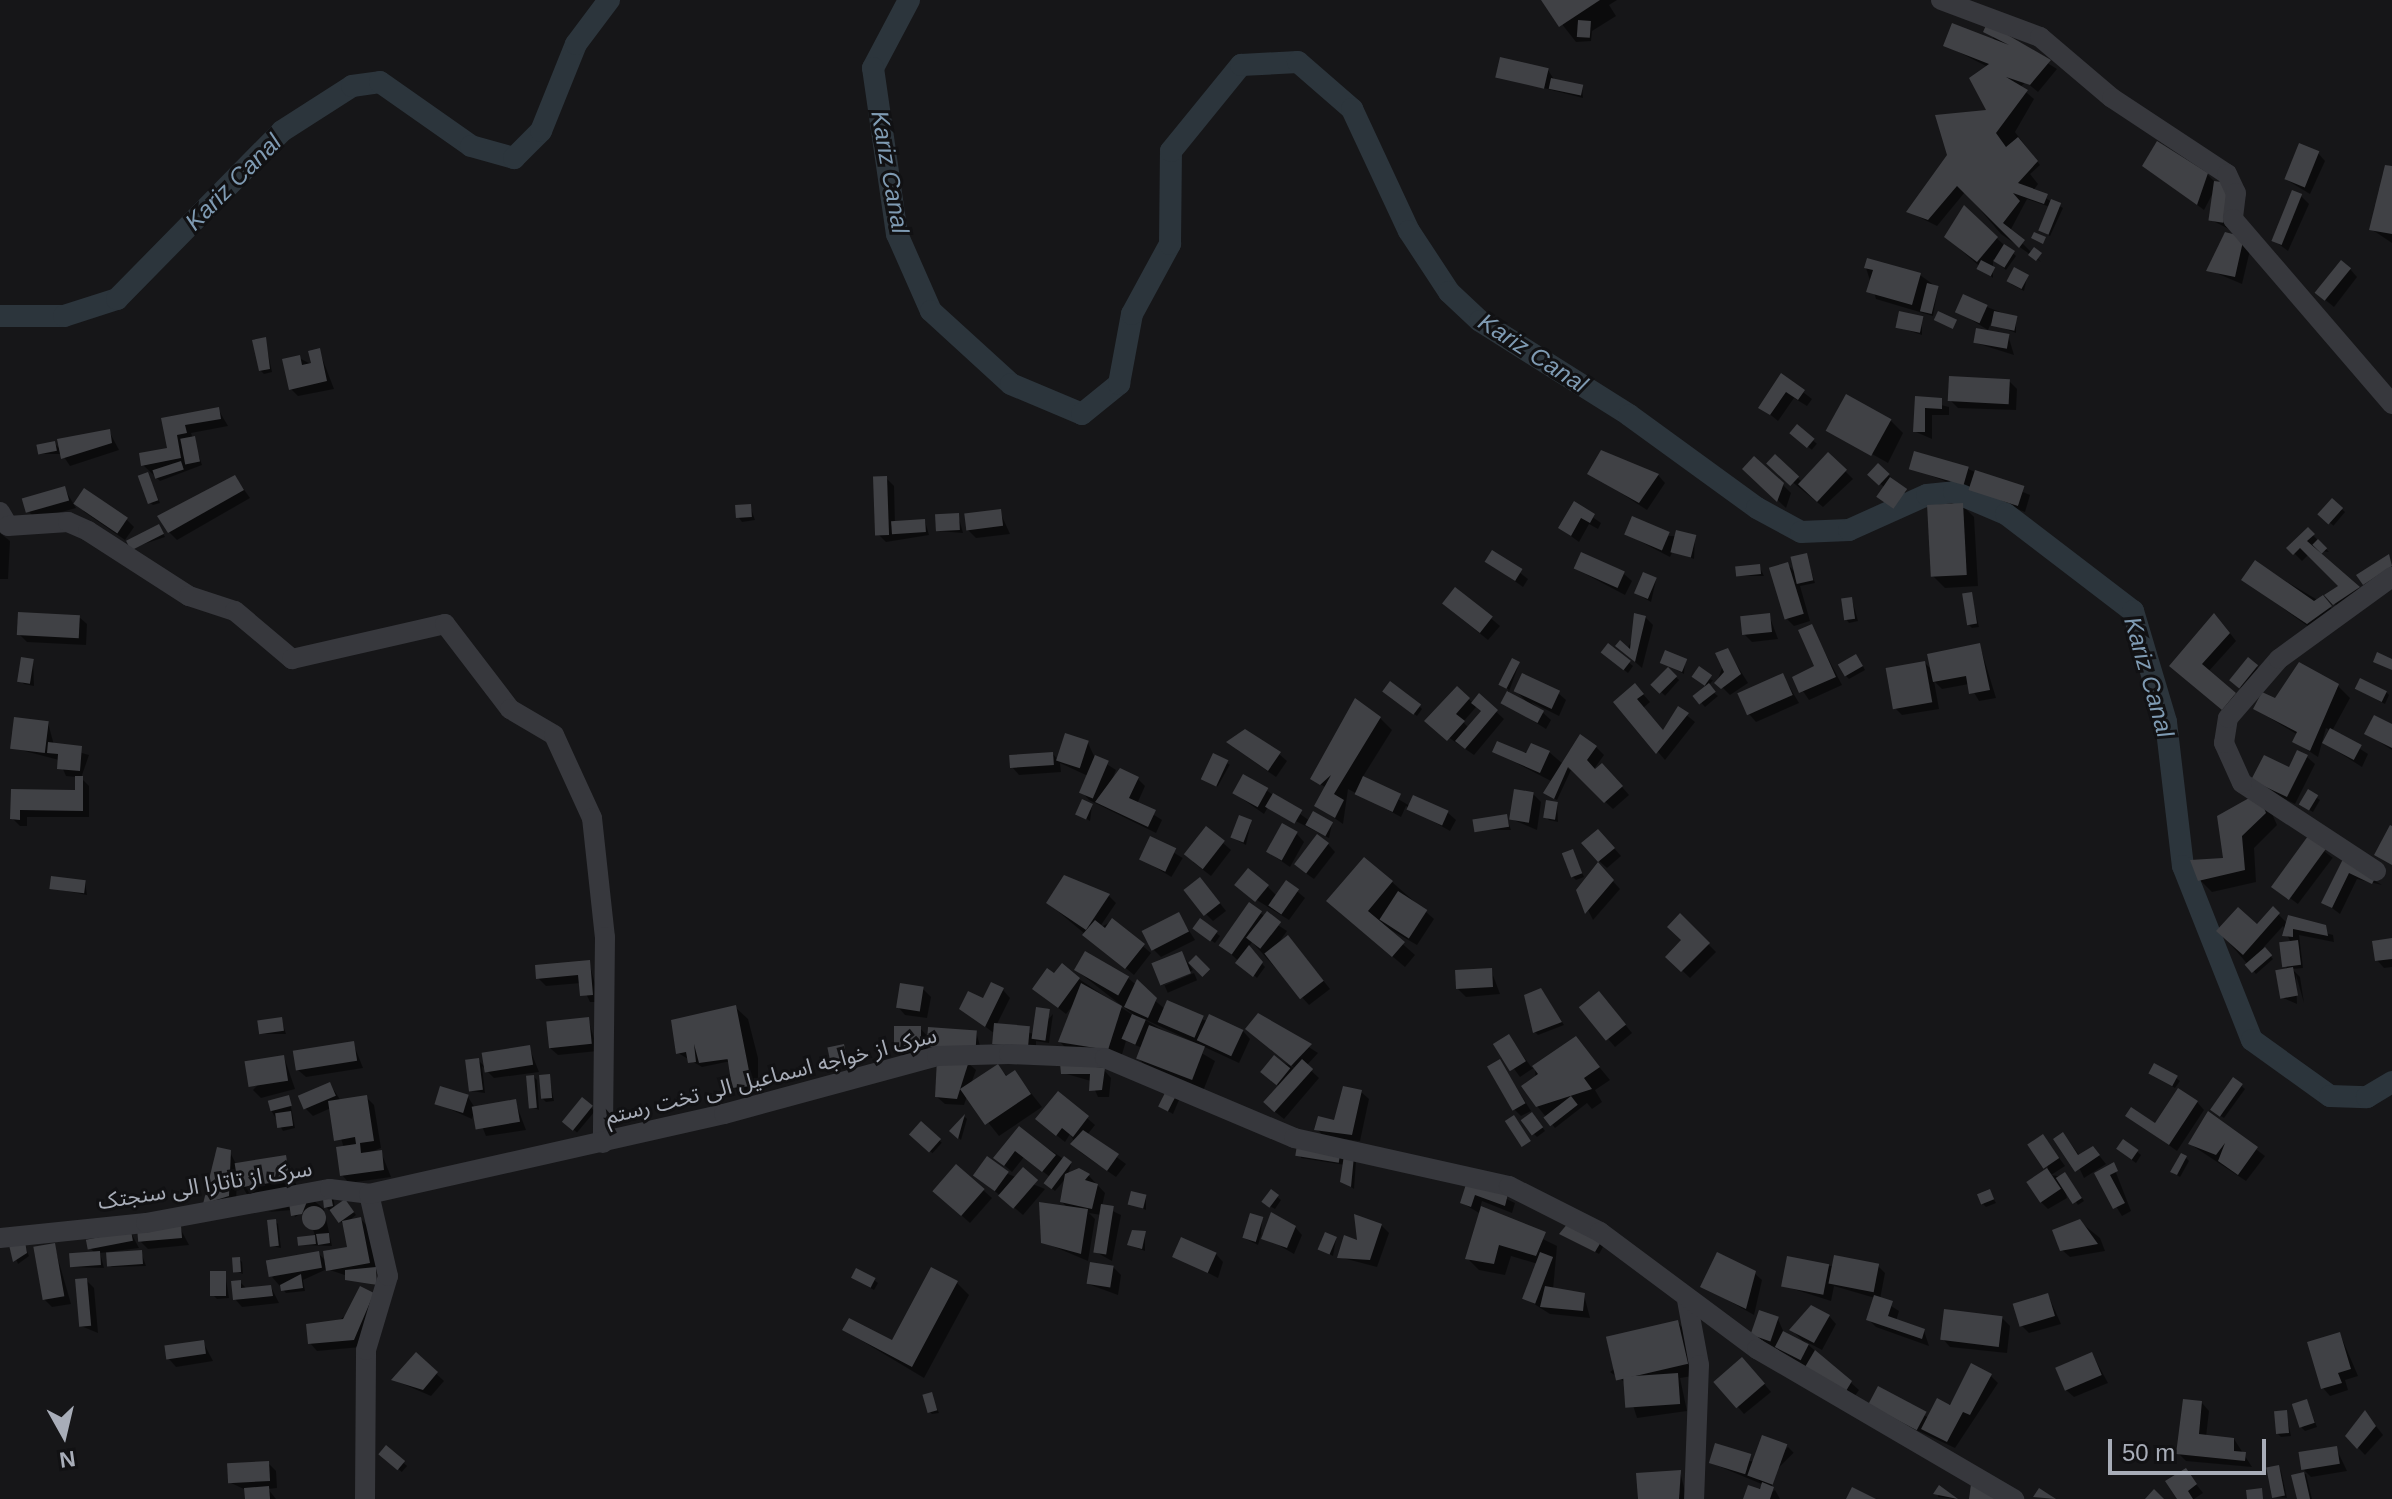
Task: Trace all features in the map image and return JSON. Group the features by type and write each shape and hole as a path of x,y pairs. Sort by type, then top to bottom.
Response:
{"street":[{"path":"1941,0 2040,37 2112,98 2227,174 2236,193 2233,219 2392,404"},
{"path":"0,512 8,526 68,522 88,531 189,596 235,611 292,659 445,624 510,709 554,735 592,818 605,937 603,1143"},
{"path":"2376,871 2242,783 2224,743 2228,718 2279,659 2392,577"},
{"name":"سرک از خواجه اسماعیل الی تخت رستم","path":"369,1194 603,1143 937,1056 1105,1058 1294,1138 1509,1186 1600,1232 1687,1300 1873,1420 2014,1499"},
{"name":"سرک از تاتارا الی سنجتک","path":"0,1238 146,1223 330,1189 369,1194"},
{"path":"365,1499 366,1350 388,1276 369,1194"},
{"path":"1687,1300 1699,1365 1694,1499"}],"building":[{"path":"1541,0 1600,0 1559,27"},
{"path":"1578,20 1591,21 1590,38 1577,37"},
{"path":"1952,23 2009,45 1983,32 1987,23 2051,60 2030,85 2006,77 2028,90 1996,133 2006,147 2018,137 2038,161 2018,183 2048,194 2044,204 2013,193 2020,201 2003,223 2025,240 2019,248 1957,186 1928,220 1906,212 1947,155 1935,115 1986,110 1969,78 1989,64 1943,46"},
{"path":"1500,57 1549,68 1544,89 1495,77"},
{"path":"1551,78 1583,85 1581,96 1549,89"},
{"path":"2157,141 2208,173 2197,205 2142,166"},
{"path":"2299,143 2319,151 2305,187 2284,179"},
{"path":"2385,165 2392,166 2392,234 2369,230"},
{"path":"2214,181 2229,183 2223,223 2208,221"},
{"path":"2292,190 2302,194 2282,245 2271,241"},
{"path":"2051,199 2061,203 2048,235 2038,231"},
{"path":"1964,205 1998,237 1977,262 1944,237"},
{"path":"2034,232 2046,237 2043,244 2031,238"},
{"path":"2225,232 2244,237 2235,277 2206,271"},
{"path":"2004,244 2015,251 2004,268 1993,261"},
{"path":"2034,247 2042,253 2036,261 2028,255"},
{"path":"1867,258 1921,273 1912,305 1866,292 1873,270 1864,268"},
{"path":"1981,260 1995,267 1991,276 1976,269"},
{"path":"2341,260 2351,268 2325,301 2315,293"},
{"path":"2014,267 2029,275 2021,289 2006,281"},
{"path":"1927,283 1939,286 1932,314 1920,311"},
{"path":"1963,294 1988,305 1980,323 1955,312"},
{"path":"1899,311 1923,316 1920,333 1895,328"},
{"path":"1938,311 1957,320 1953,329 1934,320"},
{"path":"1994,311 2017,316 2014,331 1991,326"},
{"path":"1976,328 2009,334 2007,349 1973,343"},
{"path":"266,337 270,369 259,371 252,340"},
{"path":"320,348 327,381 289,390 282,359 300,355 302,365 311,363 308,351"},
{"path":"1781,373 1805,390 1798,400 1786,392 1770,415 1758,408"},
{"path":"1949,376 2010,379 2009,404 1948,401"},
{"path":"1846,394 1891,419 1871,456 1826,431"},
{"path":"1915,396 1942,398 1942,409 1925,408 1925,432 1913,432"},
{"path":"219,407 221,419 185,425 187,433 177,435 181,458 141,466 139,453 167,448 161,418"},
{"path":"1797,424 1815,439 1807,448 1789,433"},
{"path":"110,429 112,443 61,459 57,439"},
{"path":"195,436 200,462 185,464 180,439"},
{"path":"55,441 57,451 38,454 36,445"},
{"path":"1601,450 1659,474 1639,503 1587,474"},
{"path":"1914,451 1969,467 1964,485 1909,469"},
{"path":"1828,452 1847,470 1817,502 1798,484"},
{"path":"1775,454 1799,477 1790,486 1766,464"},
{"path":"1754,456 1784,483 1777,502 1742,469"},
{"path":"181,461 184,470 155,479 152,470"},
{"path":"1878,463 1890,474 1879,486 1867,475"},
{"path":"1975,470 2024,486 2018,506 1969,490"},
{"path":"148,472 158,500 148,504 138,476"},
{"path":"235,475 244,490 168,533 157,516"},
{"path":"873,476 887,476 889,535 875,535"},
{"path":"1890,477 1907,489 1893,509 1876,497"},
{"path":"65,486 69,500 26,513 22,498"},
{"path":"84,488 128,518 117,533 73,504"},
{"path":"2332,498 2343,508 2328,524 2317,514"},
{"path":"1574,501 1595,514 1590,523 1581,518 1571,536 1558,528"},
{"path":"1963,503 1967,575 1931,577 1927,505"},
{"path":"751,504 752,517 736,518 735,505"},
{"path":"1001,509 1003,526 966,530 964,514"},
{"path":"959,513 960,530 936,531 935,514"},
{"path":"1632,516 1670,532 1662,550 1624,534"},
{"path":"925,519 926,532 892,534 891,521"},
{"path":"159,524 164,534 131,551 126,541"},
{"path":"2308,527 2315,534 2307,541 2360,587 2333,605 2324,595 2338,586 2300,548 2293,555 2286,548"},
{"path":"1676,530 1696,535 1691,557 1670,552"},
{"path":"2318,539 2327,548 2322,554 2312,545"},
{"path":"1492,550 1523,569 1515,581 1485,562"},
{"path":"1581,552 1625,572 1618,588 1574,568"},
{"path":"1807,553 1813,580 1797,584 1790,557"},
{"path":"2389,554 2392,566 2363,585 2356,575"},
{"path":"2255,560 2314,601 2323,595 2332,606 2307,624 2241,580"},
{"path":"1788,562 1804,614 1785,619 1769,568"},
{"path":"1760,564 1761,574 1736,577 1735,567"},
{"path":"1643,572 1657,578 1648,599 1634,593"},
{"path":"1455,587 1493,617 1480,633 1442,604"},
{"path":"1972,592 1977,624 1967,625 1962,594"},
{"path":"1852,597 1855,619 1844,620 1841,599"},
{"path":"18,612 80,615 79,638 17,635"},
{"path":"1634,613 1646,616 1635,662 1615,646 1620,640 1630,649"},
{"path":"1770,613 1772,632 1742,635 1740,616"},
{"path":"2214,613 2230,633 2202,664 2236,693 2222,710 2169,666"},
{"path":"1812,624 1836,677 1799,693 1792,677 1814,666 1798,630"},
{"path":"1608,643 1631,661 1623,670 1601,652"},
{"path":"1980,643 1990,690 1969,694 1966,676 1933,682 1927,654"},
{"path":"1728,648 1741,674 1721,689 1714,683 1724,672 1715,653"},
{"path":"1665,650 1687,659 1682,672 1660,663"},
{"path":"2377,652 2392,659 2392,670 2373,662"},
{"path":"1856,654 1863,666 1845,677 1838,664"},
{"path":"21,657 34,659 30,684 17,682"},
{"path":"2248,657 2258,665 2239,688 2229,680"},
{"path":"1512,658 1520,662 1506,689 1498,685"},
{"path":"1925,661 1932,702 1893,709 1886,668"},
{"path":"2299,662 2339,684 2310,751 2292,742 2297,732 2253,709 2262,692 2275,698"},
{"path":"1699,666 1712,675 1705,686 1692,677"},
{"path":"1668,667 1677,676 1660,694 1650,685"},
{"path":"1522,673 1560,691 1552,709 1514,691"},
{"path":"1783,673 1793,695 1747,715 1737,693"},
{"path":"2360,678 2387,691 2382,702 2355,689"},
{"path":"1390,681 1421,704 1413,715 1382,691"},
{"path":"1635,683 1644,694 1637,699 1663,730 1678,706 1689,713 1656,754 1613,702"},
{"path":"1709,683 1716,692 1699,705 1692,696"},
{"path":"1457,686 1470,698 1456,714 1465,721 1447,741 1424,721"},
{"path":"1507,691 1544,711 1538,723 1500,703"},
{"path":"1479,693 1498,710 1465,749 1455,741 1481,711 1471,703"},
{"path":"1355,698 1381,717 1334,794 1344,800 1335,818 1314,806 1331,775 1320,785 1310,779"},
{"path":"2374,715 2392,724 2392,748 2364,734"},
{"path":"14,717 49,721 45,753 10,749"},
{"path":"2330,728 2362,745 2354,760 2322,743"},
{"path":"1245,729 1281,752 1268,771 1226,742"},
{"path":"1065,733 1089,741 1080,768 1056,761"},
{"path":"1580,734 1597,746 1587,760 1595,769 1602,763 1623,786 1604,803 1568,767 1554,799 1543,793"},
{"path":"1497,741 1526,753 1531,743 1550,751 1540,773 1492,752"},
{"path":"48,742 82,746 80,771 57,769 58,754 47,753"},
{"path":"2297,750 2308,755 2287,797 2251,780 2264,755 2289,767"},
{"path":"1053,752 1054,765 1010,768 1009,755"},
{"path":"1213,753 1228,760 1216,786 1201,779"},
{"path":"1095,755 1109,761 1093,799 1079,793"},
{"path":"1120,768 1139,777 1129,798 1156,810 1148,827 1095,802"},
{"path":"1243,774 1268,788 1258,807 1232,793"},
{"path":"75,776 83,776 83,811 20,810 20,820 10,819 11,789 75,790"},
{"path":"1363,776 1401,794 1393,812 1355,794"},
{"path":"1514,789 1534,792 1529,823 1509,820"},
{"path":"2308,789 2318,795 2309,811 2299,804"},
{"path":"1273,793 1302,810 1294,824 1265,807"},
{"path":"2258,793 2266,813 2242,836 2245,870 2198,881 2190,860 2223,858 2217,816"},
{"path":"1413,795 1449,811 1442,825 1406,810"},
{"path":"1082,799 1093,804 1086,819 1075,815"},
{"path":"1546,800 1558,802 1555,820 1543,818"},
{"path":"1313,811 1333,822 1325,836 1305,825"},
{"path":"1507,814 1509,827 1474,832 1472,819"},
{"path":"1239,815 1252,820 1243,842 1230,837"},
{"path":"1282,823 1298,832 1282,861 1266,852"},
{"path":"1206,826 1225,841 1203,869 1184,854"},
{"path":"2392,826 2392,865 2374,855"},
{"path":"1598,829 1615,848 1598,862 1581,843"},
{"path":"1317,834 1329,843 1306,873 1294,864"},
{"path":"1150,836 1176,848 1165,872 1139,860"},
{"path":"2308,836 2326,849 2289,900 2271,887"},
{"path":"1573,849 1582,873 1571,878 1562,853"},
{"path":"1364,857 1393,881 1368,911 1405,942 1392,957 1326,901"},
{"path":"2343,859 2376,876 2372,884 2349,873 2332,908 2321,903"},
{"path":"1598,862 1614,880 1585,914 1576,890"},
{"path":"1248,868 1269,885 1255,902 1234,885"},
{"path":"1064,875 1110,894 1086,930 1046,903"},
{"path":"51,876 86,880 84,893 49,889"},
{"path":"1200,877 1220,903 1204,916 1183,890"},
{"path":"1286,880 1299,889 1281,915 1268,905"},
{"path":"1398,891 1427,910 1409,939 1379,920"},
{"path":"1249,902 1262,911 1232,955 1219,945"},
{"path":"2273,906 2280,913 2243,955 2216,931 2238,907 2257,924"},
{"path":"1267,911 1281,922 1260,949 1246,938"},
{"path":"1179,912 1189,932 1152,951 1142,931"},
{"path":"1680,913 1710,943 1681,972 1665,957 1681,940 1667,927"},
{"path":"2288,915 2326,925 2328,936 2293,929 2293,937 2282,936"},
{"path":"1112,918 1145,944 1125,969 1082,935 1095,920 1105,928"},
{"path":"1200,918 1218,931 1210,941 1192,929"},
{"path":"1288,935 1324,981 1300,999 1264,953"},
{"path":"2392,938 2392,959 2375,961 2372,941"},
{"path":"2298,940 2301,965 2282,967 2279,942"},
{"path":"1249,945 1263,962 1253,977 1235,963"},
{"path":"2265,947 2272,955 2252,973 2245,965"},
{"path":"1085,951 1129,977 1118,996 1074,970"},
{"path":"1182,951 1191,973 1160,986 1151,963"},
{"path":"1196,955 1210,969 1202,977 1188,963"},
{"path":"590,960 593,995 580,996 578,975 536,979 535,965"},
{"path":"1062,963 1080,978 1058,1008 1032,989 1047,968 1054,973"},
{"path":"2293,967 2298,996 2280,999 2275,970"},
{"path":"1492,968 1493,987 1456,989 1455,970"},
{"path":"1137,979 1157,998 1148,1018 1124,1007"},
{"path":"991,982 1004,988 985,1027 959,1009 968,991 983,998"},
{"path":"900,983 924,987 920,1011 896,1008"},
{"path":"1081,983 1122,1006 1108,1050 1058,1042"},
{"path":"1541,988 1562,1022 1533,1033 1524,995"},
{"path":"1599,991 1626,1024 1606,1041 1579,1007"},
{"path":"1167,1000 1204,1016 1194,1038 1158,1022"},
{"path":"736,1005 752,1086 732,1088 728,1059 699,1063 694,1044 696,1062 688,1063 686,1052 676,1054 671,1020"},
{"path":"1036,1007 1050,1009 1045,1041 1032,1039"},
{"path":"1258,1013 1312,1044 1291,1066 1245,1029"},
{"path":"1132,1014 1146,1020 1135,1045 1121,1039"},
{"path":"1209,1014 1243,1030 1231,1056 1197,1040"},
{"path":"282,1017 284,1031 259,1034 257,1020"},
{"path":"589,1017 592,1044 549,1048 546,1021"},
{"path":"994,1023 1030,1026 1028,1047 992,1044"},
{"path":"1149,1025 1205,1047 1192,1080 1136,1059"},
{"path":"894,1026 921,1026 921,1049 894,1049"},
{"path":"928,1027 977,1030 975,1050 927,1047"},
{"path":"1509,1034 1526,1061 1510,1071 1493,1044"},
{"path":"1576,1036 1600,1067 1584,1078 1592,1089 1536,1107 1521,1086 1538,1074 1532,1066"},
{"path":"354,1041 357,1061 296,1070 293,1051"},
{"path":"844,1044 847,1058 830,1061 827,1048"},
{"path":"530,1045 533,1065 485,1072 482,1053"},
{"path":"284,1055 288,1081 249,1087 244,1061"},
{"path":"1274,1055 1290,1068 1276,1085 1260,1072"},
{"path":"479,1058 483,1090 469,1091 465,1060"},
{"path":"937,1059 969,1061 957,1099 935,1097"},
{"path":"1302,1059 1313,1069 1274,1112 1263,1102"},
{"path":"1500,1059 1526,1103 1513,1111 1487,1066"},
{"path":"1060,1063 1105,1068 1102,1090 1089,1091 1090,1074 1061,1074"},
{"path":"2154,1063 2178,1076 2172,1086 2148,1074"},
{"path":"998,1064 1006,1076 1015,1070 1031,1094 985,1125 960,1089"},
{"path":"550,1074 552,1098 541,1099 539,1075"},
{"path":"534,1075 537,1108 529,1109 526,1076"},
{"path":"2233,1077 2243,1084 2220,1117 2210,1110"},
{"path":"330,1082 336,1096 304,1109 298,1096"},
{"path":"1169,1085 1179,1090 1168,1111 1158,1106"},
{"path":"440,1086 469,1095 463,1113 434,1104"},
{"path":"1343,1086 1362,1090 1352,1135 1314,1130 1318,1116 1334,1120"},
{"path":"2178,1088 2198,1101 2169,1145 2125,1116 2131,1107 2155,1123"},
{"path":"1058,1091 1089,1116 1073,1137 1062,1128 1056,1136 1035,1119"},
{"path":"289,1095 292,1106 271,1111 268,1101"},
{"path":"367,1095 374,1141 360,1143 361,1153 382,1150 384,1170 340,1176 336,1147 356,1144 355,1137 334,1141 328,1101"},
{"path":"1571,1096 1578,1105 1550,1126 1543,1118"},
{"path":"582,1097 593,1106 573,1131 562,1122"},
{"path":"516,1099 520,1122 476,1129 472,1107"},
{"path":"291,1111 293,1126 277,1128 275,1113"},
{"path":"2208,1111 2258,1147 2238,1175 2218,1161 2225,1143 2216,1155 2188,1144"},
{"path":"1532,1112 1543,1127 1532,1136 1521,1120"},
{"path":"965,1114 958,1139 949,1131"},
{"path":"1514,1115 1531,1141 1522,1147 1505,1121"},
{"path":"921,1121 941,1139 929,1152 909,1134"},
{"path":"1019,1126 1056,1155 1042,1172 1015,1151 1004,1166 993,1158"},
{"path":"1083,1130 1119,1154 1107,1171 1070,1144"},
{"path":"2063,1132 2078,1155 2093,1146 2100,1155 2075,1172 2053,1139"},
{"path":"2043,1134 2059,1158 2043,1169 2027,1145"},
{"path":"2123,1139 2139,1150 2132,1160 2116,1149"},
{"path":"1297,1145 1340,1152 1339,1163 1295,1156"},
{"path":"217,1147 231,1150 229,1196 203,1204"},
{"path":"2181,1153 2187,1156 2177,1175 2170,1172"},
{"path":"286,1155 290,1180 239,1188 235,1163"},
{"path":"1344,1155 1354,1156 1351,1187 1340,1182"},
{"path":"987,1156 1009,1172 995,1191 973,1175"},
{"path":"1064,1156 1072,1162 1052,1189 1044,1183"},
{"path":"2114,1162 2118,1171 2110,1175 2125,1203 2113,1209 2094,1173"},
{"path":"956,1164 985,1189 961,1216 932,1191"},
{"path":"1023,1167 1038,1180 1013,1209 998,1196"},
{"path":"1079,1168 1090,1174 1085,1180 1098,1184 1092,1209 1060,1202 1065,1174"},
{"path":"2047,1168 2061,1189 2040,1203 2026,1182"},
{"path":"2065,1172 2082,1198 2073,1204 2056,1178"},
{"path":"1468,1178 1508,1194 1505,1206 1475,1195 1471,1207 1460,1203"},
{"path":"1271,1189 1279,1195 1269,1208 1261,1202"},
{"path":"1990,1189 1994,1199 1981,1204 1977,1194"},
{"path":"330,1190 333,1206 324,1208 322,1191"},
{"path":"1131,1191 1147,1195 1143,1208 1128,1205"},
{"path":"310,1194 302,1214 291,1216 288,1197"},
{"path":"345,1199 354,1212 339,1223 329,1210"},
{"path":"1039,1202 1088,1209 1081,1254 1041,1243"},
{"path":"1101,1204 1114,1206 1106,1254 1093,1252"},
{"path":"314,1206 322,1210 326,1218 322,1226 314,1230 306,1226 302,1218 306,1210"},
{"path":"1481,1206 1546,1232 1536,1256 1499,1245 1494,1264 1465,1259"},
{"path":"1271,1212 1296,1226 1287,1248 1261,1239"},
{"path":"1250,1213 1263,1217 1256,1242 1242,1238"},
{"path":"1354,1214 1382,1224 1370,1260 1337,1258 1344,1235 1357,1240"},
{"path":"361,1217 370,1263 326,1271 323,1251 347,1247 342,1221"},
{"path":"276,1219 279,1246 270,1247 267,1220"},
{"path":"2080,1219 2098,1244 2060,1251 2052,1230"},
{"path":"1568,1223 1601,1242 1595,1252 1559,1234"},
{"path":"181,1226 182,1238 138,1242 137,1230"},
{"path":"1132,1230 1146,1231 1142,1249 1127,1245"},
{"path":"131,1231 133,1241 88,1250 86,1240"},
{"path":"1325,1232 1337,1237 1330,1255 1318,1249"},
{"path":"329,1233 330,1243 318,1245 316,1234"},
{"path":"315,1235 316,1244 298,1246 297,1237"},
{"path":"1181,1237 1217,1253 1208,1273 1172,1257"},
{"path":"25,1242 27,1253 13,1262 9,1245"},
{"path":"55,1243 64,1296 43,1300 33,1247"},
{"path":"142,1250 143,1264 107,1266 106,1253"},
{"path":"100,1251 101,1265 70,1267 69,1253"},
{"path":"319,1251 322,1268 269,1277 266,1260"},
{"path":"1540,1252 1553,1257 1535,1304 1522,1299"},
{"path":"1717,1252 1756,1271 1746,1309 1700,1287"},
{"path":"1834,1255 1879,1264 1874,1292 1828,1283"},
{"path":"1787,1256 1829,1264 1823,1295 1781,1286"},
{"path":"240,1257 241,1272 233,1273 232,1258"},
{"path":"1090,1262 1114,1266 1110,1287 1087,1284"},
{"path":"376,1267 377,1285 345,1280 345,1270"},
{"path":"931,1267 958,1281 912,1367 842,1330 849,1318 892,1340"},
{"path":"856,1268 876,1278 871,1288 851,1278"},
{"path":"210,1271 226,1271 226,1296 210,1296"},
{"path":"301,1274 303,1288 281,1291 280,1285"},
{"path":"87,1278 91,1326 79,1327 75,1279"},
{"path":"241,1280 241,1288 271,1285 273,1296 233,1300 231,1281"},
{"path":"360,1286 374,1293 354,1340 308,1344 306,1324 343,1319"},
{"path":"1545,1286 1585,1293 1583,1311 1540,1307"},
{"path":"2048,1293 2055,1316 2020,1327 2013,1304"},
{"path":"1874,1295 1893,1301 1888,1316 1925,1329 1922,1339 1866,1320"},
{"path":"1811,1305 1830,1315 1814,1343 1789,1330"},
{"path":"1944,1309 2003,1316 1999,1347 1940,1340"},
{"path":"1759,1310 1779,1317 1770,1341 1751,1335"},
{"path":"1678,1320 1688,1364 1616,1380 1606,1337"},
{"path":"1783,1331 1809,1344 1801,1360 1775,1347"},
{"path":"2340,1332 2351,1369 2338,1373 2342,1383 2321,1389 2307,1342"},
{"path":"204,1340 206,1354 166,1359 164,1346"},
{"path":"1815,1350 1852,1381 1846,1391 1805,1367"},
{"path":"416,1352 438,1372 423,1390 391,1380"},
{"path":"2092,1352 2102,1375 2065,1391 2055,1368"},
{"path":"1742,1357 1765,1383 1736,1408 1713,1382"},
{"path":"1971,1363 1992,1374 1970,1415 1963,1412 1947,1442 1921,1429 1937,1398 1950,1405"},
{"path":"1678,1373 1680,1404 1625,1408 1623,1377"},
{"path":"1878,1386 1927,1412 1917,1430 1868,1405"},
{"path":"932,1392 937,1410 928,1413 922,1395"},
{"path":"2183,1399 2202,1401 2199,1434 2234,1438 2234,1451 2246,1452 2245,1461 2176,1454"},
{"path":"2307,1399 2315,1423 2300,1428 2292,1404"},
{"path":"2287,1410 2289,1433 2276,1434 2274,1411"},
{"path":"2365,1410 2376,1426 2357,1449 2345,1436"},
{"path":"1762,1435 1787,1444 1773,1485 1747,1475"},
{"path":"1715,1443 1751,1454 1745,1474 1709,1463"},
{"path":"386,1445 405,1461 397,1470 378,1454"},
{"path":"2337,1446 2340,1464 2301,1470 2298,1452"},
{"path":"269,1461 270,1481 228,1483 227,1463"},
{"path":"2279,1465 2285,1495 2272,1498 2266,1467"},
{"path":"2186,1468 2197,1484 2188,1491 2193,1499 2177,1499 2165,1481"},
{"path":"1681,1470 1679,1499 1638,1499 1636,1473"},
{"path":"2304,1472 2310,1499 2297,1499 2291,1475"},
{"path":"1762,1482 1774,1487 1770,1499 1743,1499 1748,1485 1760,1489"},
{"path":"1971,1484 2000,1499 1969,1499"},
{"path":"1939,1485 1958,1499 1933,1494"},
{"path":"269,1486 270,1499 245,1499 244,1488"},
{"path":"1852,1487 1876,1499 1846,1499"},
{"path":"2039,1488 2056,1499 2033,1497"},
{"path":"2262,1488 2263,1499 2247,1499 2246,1490"},
{"path":"2154,1489 2164,1499 2145,1499"}],"waterway":[{"name":"Kariz Canal","path":"0,316 64,316 117,299 282,131 352,86 380,82 471,146 514,158 541,131 576,44 609,0"},
{"name":"Kariz Canal","path":"909,0 873,68 897,234 931,311 1011,384 1082,414 1119,384 1132,314 1170,244 1171,151 1241,65 1298,62 1352,109 1409,231 1449,292 1480,321 1629,415 1757,508 1801,532 1849,530 1927,495 1954,492 2006,514 2133,611 2166,722 2183,866 2252,1040 2330,1096 2367,1097 2392,1082"}]}
